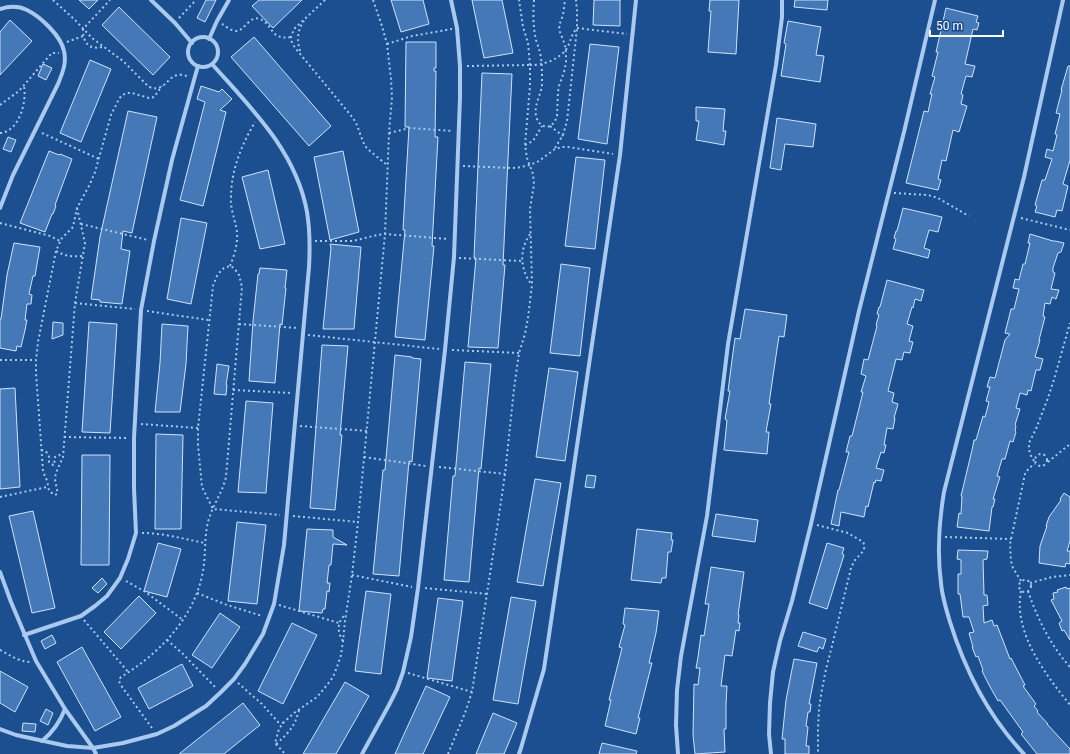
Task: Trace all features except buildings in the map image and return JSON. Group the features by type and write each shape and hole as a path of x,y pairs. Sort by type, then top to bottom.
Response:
{"street":[{"path":"151,0 192,43"},
{"path":"209,39 229,0"},
{"path":"362,754 397,689 403,672 411,638 418,588 454,257 460,131 460,66 457,28 451,0"},
{"path":"519,754 544,669 620,155 636,0"},
{"path":"678,754 676,690 707,516 728,344 776,65 782,17 782,0"},
{"path":"771,754 769,734 773,672 811,524 857,318 935,0"},
{"path":"1024,754 1005,732 992,713 969,672 960,650 945,607 941,585 939,562 940,515 944,492 1024,177 1063,0"},
{"path":"0,9 6,7 17,7 28,10 51,28 62,44 65,62 62,73 13,175 0,208"},
{"path":"205,37 209,39 214,42 218,51 218,56 212,64 208,66 198,66 190,59 188,53 189,48 192,43 200,38 205,37"},
{"path":"0,729 16,735 42,741 67,746 93,748 124,744 157,734 206,706 234,679 263,634 274,604 284,545 304,328 310,241 307,212 300,186 288,158 258,115 212,64"},
{"path":"24,635 81,616 107,596 120,578 136,533 134,424 141,310 154,241 172,160 198,66"},
{"path":"0,572 10,602 36,661 65,709 96,754"},
{"path":"42,741 50,735 56,727 62,718 65,709"}],"path":[{"path":"53,0 92,38 123,61 149,87 154,89 159,88 176,75 183,75 194,80"},
{"path":"102,46 98,48 90,46 84,40 83,29 110,0"},
{"path":"174,23 196,0"},
{"path":"325,0 294,29 291,37 292,43 353,118 365,146 388,165"},
{"path":"285,754 275,743 283,723 322,692 330,681 337,667 343,641 357,530 385,234 392,85 387,44 373,0"},
{"path":"448,754 472,692 500,515 519,353 528,318 532,285 530,209 534,184 533,174 525,151 530,86 530,65 528,43 523,27 519,0"},
{"path":"534,0 534,26 536,40 540,49 542,68 542,88 538,98 536,118 542,126 545,127 550,126 556,118 559,86 566,63 565,45 559,26 563,15 565,0"},
{"path":"555,149 563,136 566,121 577,28 576,0"},
{"path":"217,21 232,30 238,31 252,19 256,18 264,21 276,36 281,38 291,37"},
{"path":"300,53 298,39 301,24 305,18"},
{"path":"387,44 412,36 457,28"},
{"path":"460,66 543,64 561,55 566,49 572,34 577,28"},
{"path":"577,28 633,34"},
{"path":"62,44 83,36"},
{"path":"0,105 16,94 24,86 52,53 64,52"},
{"path":"0,133 7,132 14,127 22,111 25,98 24,86"},
{"path":"77,208 85,243 75,303 63,457 55,477 55,484 58,492 55,495 47,487 47,479 43,471 36,360 56,251 60,241 73,228 77,208 90,184 99,159 111,115 122,95 132,93 149,98 154,97 162,86"},
{"path":"230,266 235,253 237,239 237,232 231,205 232,183 236,164 245,139 258,115"},
{"path":"525,145 533,140 542,126"},
{"path":"550,126 563,136"},
{"path":"389,133 410,128 460,131"},
{"path":"35,130 99,159"},
{"path":"458,166 513,168 530,165 539,161 555,149 562,147 620,155"},
{"path":"889,192 928,195 938,198 969,216"},
{"path":"1014,216 1070,230"},
{"path":"0,223 50,236 60,241"},
{"path":"81,224 154,241"},
{"path":"530,233 524,246 522,261 525,274 532,285"},
{"path":"310,241 353,241 385,234 455,239"},
{"path":"56,251 69,256 83,256"},
{"path":"454,257 522,261"},
{"path":"213,509 202,487 198,428 214,282 221,270 227,266 230,266"},
{"path":"157,734 120,684 120,679 147,659 167,640 183,620 198,593 204,569 206,532 213,509 221,494 226,477 241,283 237,271 230,266"},
{"path":"75,303 141,310 209,320"},
{"path":"1070,323 1050,391 1029,449 1035,463 1040,467 1043,467 1070,444"},
{"path":"239,324 304,328"},
{"path":"303,334 445,350 519,353"},
{"path":"0,360 36,360"},
{"path":"233,390 298,393"},
{"path":"134,424 198,428"},
{"path":"295,425 367,431"},
{"path":"64,437 134,438"},
{"path":"41,450 48,454 50,458 49,462 53,465 55,464 55,457 59,455 63,457"},
{"path":"1035,463 1034,458 1042,454 1046,457 1047,463"},
{"path":"1021,581 1011,561 1011,539 1025,474 1035,463"},
{"path":"0,497 47,487"},
{"path":"811,524 848,532 863,542 865,548 854,562 852,568 826,669 819,709 818,754"},
{"path":"136,533 152,533 205,543"},
{"path":"940,536 1011,539"},
{"path":"1021,581 1026,580 1030,583 1052,577 1070,575"},
{"path":"120,578 144,591 183,620"},
{"path":"1021,581 1018,586 1021,590 1019,600 1020,616 1024,631 1032,649 1046,672 1070,705"},
{"path":"1030,583 1030,589 1028,591 1038,618 1070,668"},
{"path":"1021,590 1026,592 1028,591"},
{"path":"198,593 269,618"},
{"path":"274,604 339,623"},
{"path":"343,641 339,633 339,623 346,614"},
{"path":"81,616 128,673"},
{"path":"167,640 182,653 220,693"},
{"path":"0,650 23,662 36,661"},
{"path":"403,672 472,692"},
{"path":"234,679 278,722 283,723"},
{"path":"276,744 292,729 297,720 299,710"}]}
